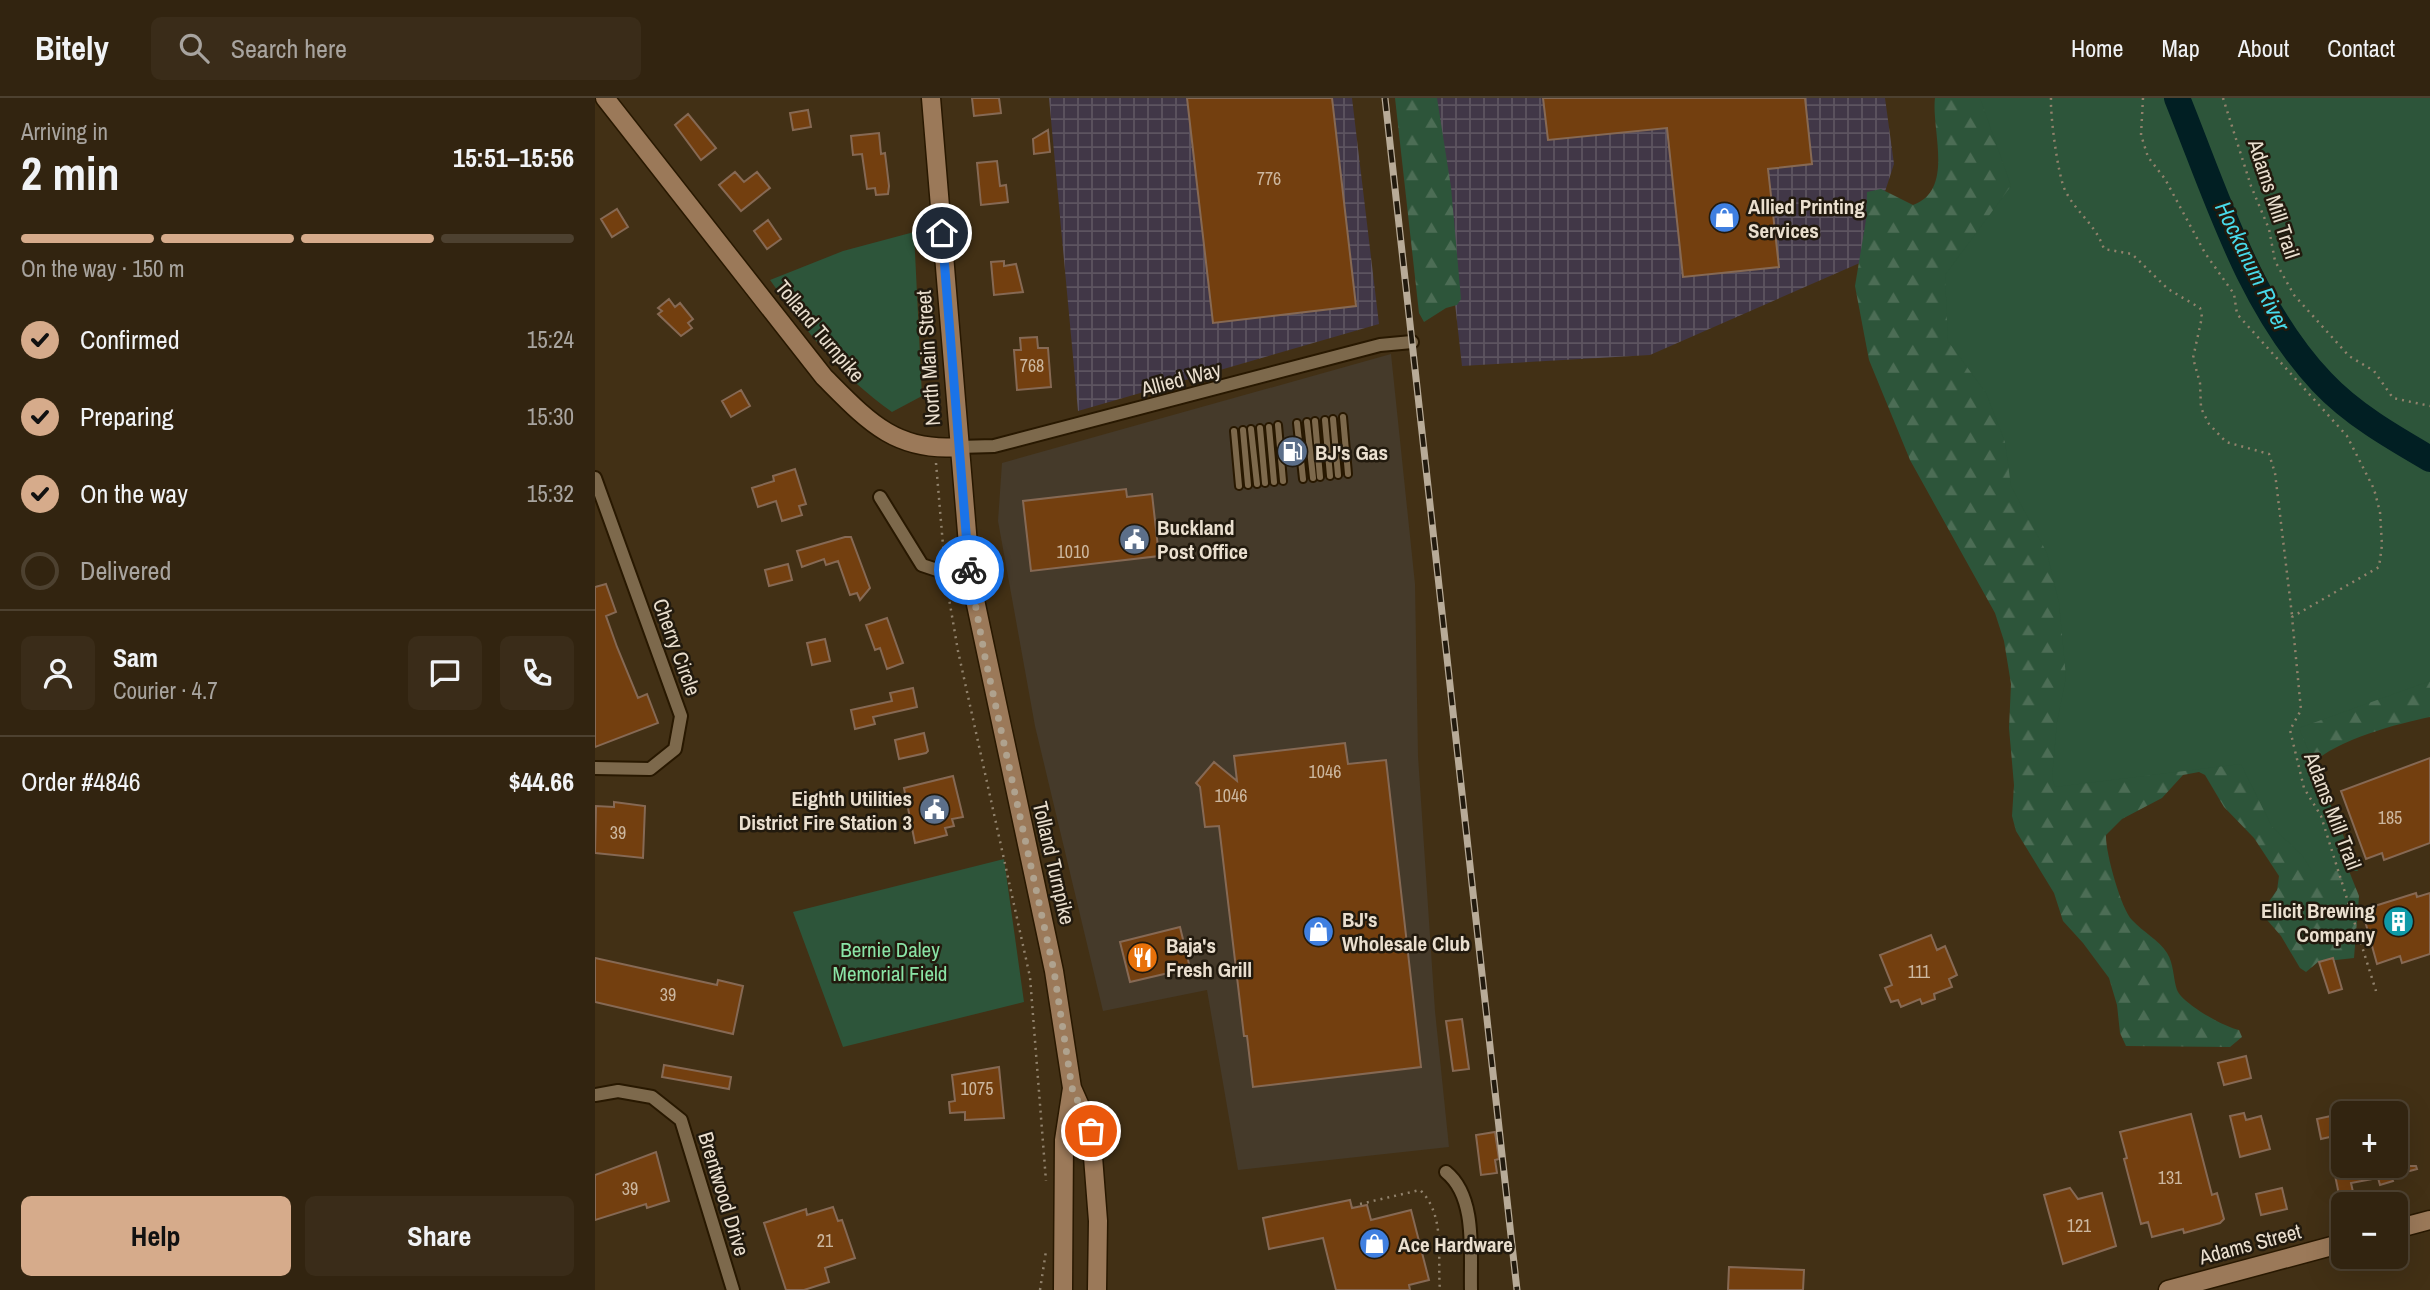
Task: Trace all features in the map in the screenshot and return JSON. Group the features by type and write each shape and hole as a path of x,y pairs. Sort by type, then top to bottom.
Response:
{"main road":[{"name":"Tolland Turnpike","path":"605,98 824,377 860,413 894,438 930,449 958,447 969,567 985,657 1054,971 1072,1088 1091,1131 1098,1214 1097,1290"},
{"name":"North Main Street","path":"931,98 958,447"},
{"name":"Tolland Turnpike","path":"1063,1290 1065,1140 1072,1088"},
{"path":"2408,1226 2430,1220"},
{"name":"Adams Street","path":"2168,1290 2331,1246"}],"street":[{"name":"Allied Way","path":"958,447 994,446 1380,345 1412,342"},
{"name":"Cherry Circle","path":"595,478 681,716 675,749 650,769 595,768"},
{"path":"880,497 919,562 931,569 969,567"},
{"name":"Brentwood Drive","path":"595,1095 618,1091 652,1097 681,1120 733,1290"},
{"path":"1446,1172 1457,1181 1464,1198 1471,1290"}],"lane":[{"path":"1343,418 1348,474"},
{"path":"1329,419 1334,476"},
{"path":"1307,422 1317,478 1315,421"},
{"path":"1297,423 1303,479"},
{"path":"1278,425 1283,481"},
{"path":"1269,426 1274,482"},
{"path":"1260,428 1265,483"},
{"path":"1251,429 1257,484"},
{"path":"1243,430 1248,485"},
{"path":"1234,431 1239,486"}],"path":[{"name":"Adams Mill Trail","path":"2051,98 2050,112 2064,189 2098,230 2104,249 2132,254 2168,289 2200,309 2202,317 2193,358 2200,383 2201,408 2209,424 2227,442 2269,454 2275,473 2301,710 2290,730 2291,742 2304,788 2321,816 2348,895 2359,941 2376,991"},
{"path":"2143,98 2141,135 2148,157 2165,179 2205,253 2234,294 2237,314 2347,436 2374,489 2381,512 2382,545 2379,567 2292,617"},
{"name":"Adams Mill Trail","path":"2223,98 2251,186 2269,229 2275,261 2294,295 2349,356 2374,371 2393,398 2430,406"},
{"path":"937,480 945,570 958,651 1030,977 1046,1184"},
{"path":"1360,1204 1420,1190 1431,1201 1441,1250 1440,1290"},
{"path":"1040,1290 1047,1240"}],"shaded area":[{"path":"1049,98 1352,98 1379,324 1078,411"},
{"path":"1432,98 1885,98 1894,164 1862,262 1650,355 1462,366"},
{"path":"1391,354 1415,584 1418,756 1435,1011 1449,1147 1238,1170 1207,990 1103,1011 1035,726 998,521 1002,463"}],"green space":[{"path":"1395,98 1437,98 1451,187 1461,299 1457,305 1446,308 1424,322 1419,313"},
{"path":"1935,98 2430,98 2430,717 2383,729 2348,742 2318,758 2308,768 2359,896 2354,958 2318,962 2306,972 2300,968 2281,936 2261,913 2277,890 2279,876 2254,838 2224,807 2205,775 2199,772 2183,775 2162,798 2122,819 2106,835 2115,879 2128,914 2167,953 2181,996 2205,1014 2239,1030 2242,1037 2230,1047 2126,1046 2120,1033 2117,1005 2109,978 2063,921 2054,893 2016,831 2012,816 2014,785 2009,728 2011,684 2004,641 1995,613 1910,460 1869,360 1855,286 1866,220 1867,192 1881,189 1913,205 1926,197 1934,186 1938,158"},
{"path":"1980,98 2430,98 2430,681 2299,728 2358,871 2312,871 2302,855 2272,827 2241,764 2055,787 2052,778 2057,722 2066,677 2059,603 2047,553 2011,486 2005,442 1986,393 1948,341 1945,275 2011,186"},
{"path":"914,232 922,396 892,412 857,384 825,352 770,280 843,251"},
{"name":"Bernie Daley Memorial Field","path":"1004,859 1024,1002 843,1047 793,912"}],"building":[{"path":"972,98 999,98 1001,113 974,116"},
{"path":"1187,98 1332,98 1356,306 1213,323"},
{"name":"Allied Printing Services","path":"1543,98 1805,98 1812,164 1768,169 1779,267 1683,277 1667,128 1548,140"},
{"path":"808,110 811,127 793,130 790,113"},
{"path":"688,114 716,148 701,160 675,125"},
{"path":"1048,130 1050,152 1034,154 1033,139"},
{"path":"879,133 881,154 885,153 889,186 888,194 876,195 875,188 867,189 862,154 853,155 851,136"},
{"path":"997,161 1000,186 1006,185 1008,202 981,205 977,163"},
{"path":"735,172 744,182 757,172 770,188 741,211 719,185"},
{"path":"617,209 628,227 612,237 601,219"},
{"path":"768,220 781,239 767,249 754,231"},
{"path":"1004,261 1004,266 1016,264 1023,292 994,295 991,262"},
{"path":"669,299 675,307 680,303 693,319 688,323 692,328 681,336 658,314 662,311 658,308"},
{"path":"1037,337 1038,348 1048,348 1051,387 1017,390 1014,350 1021,350 1020,338"},
{"path":"741,390 750,406 731,417 722,401"},
{"path":"795,469 806,504 799,506 802,515 782,521 776,501 758,507 752,488 774,481 773,476"},
{"path":"1126,489 1127,497 1152,494 1159,556 1031,571 1023,501"},
{"path":"851,537 870,588 860,600 857,593 850,595 838,561 826,565 824,559 802,567 797,551"},
{"path":"788,564 792,580 769,586 765,570"},
{"path":"606,584 616,612 606,616 617,647 638,698 647,694 658,723 595,747 595,587"},
{"path":"887,618 903,663 887,669 880,648 875,650 866,625"},
{"path":"825,639 830,661 812,665 807,643"},
{"path":"913,688 917,707 873,717 875,724 855,729 851,710 892,701 890,693"},
{"path":"924,733 928,751 899,759 895,740"},
{"name":"BJ's Wholesale Club","path":"1345,743 1348,764 1386,760 1421,1067 1253,1087 1247,1036 1244,1036 1219,826 1205,827 1200,787 1196,783 1214,762 1237,781 1234,756"},
{"path":"2430,758 2430,843 2384,860 2382,853 2366,859 2341,791"},
{"name":"Eighth Utilities District Fire Station 3","path":"953,776 963,817 952,819 954,826 945,828 947,835 915,843 904,788"},
{"path":"614,802 645,806 643,858 595,853 596,806 614,807"},
{"name":"Elicit Brewing Company","path":"2416,893 2417,897 2430,893 2430,954 2402,963 2400,956 2377,964 2362,910"},
{"path":"1180,927 1190,968 1130,982 1120,942"},
{"path":"1931,935 1937,950 1945,946 1957,975 1949,979 1952,987 1934,994 1935,999 1922,1004 1920,999 1901,1007 1898,1000 1891,1002 1885,988 1892,985 1880,955"},
{"path":"595,958 717,985 718,980 743,986 733,1034 595,1002"},
{"path":"2333,958 2342,989 2329,993 2319,962"},
{"path":"1462,1019 1469,1069 1453,1071 1446,1021"},
{"path":"2246,1056 2251,1078 2224,1085 2218,1063"},
{"path":"664,1065 731,1077 729,1089 662,1077"},
{"path":"999,1067 1004,1118 965,1120 965,1112 950,1113 949,1102 955,1101 952,1075"},
{"path":"2244,1113 2246,1120 2261,1116 2270,1149 2240,1157 2230,1116"},
{"path":"2191,1114 2212,1195 2217,1193 2224,1219 2220,1223 2184,1233 2183,1229 2152,1237 2148,1222 2141,1224 2124,1159 2127,1158 2120,1132"},
{"path":"2331,1116 2331,1137 2321,1139 2317,1119"},
{"path":"1495,1132 1499,1159 1495,1160 1497,1173 1481,1175 1476,1135"},
{"path":"656,1152 669,1201 647,1208 646,1204 595,1220 595,1175"},
{"path":"2408,1166 2416,1166 2417,1169 2408,1171"},
{"path":"2336,1178 2378,1178 2351,1183 2353,1192 2338,1192"},
{"path":"2378,1178 2392,1178 2393,1181 2380,1185"},
{"path":"2070,1188 2078,1199 2102,1193 2116,1246 2063,1264 2044,1195"},
{"path":"2282,1188 2287,1209 2261,1215 2256,1194"},
{"name":"Ace Hardware","path":"1350,1200 1352,1208 1367,1205 1371,1220 1411,1210 1429,1280 1409,1285 1410,1290 1336,1290 1323,1238 1269,1249 1263,1218"},
{"path":"833,1207 838,1221 842,1220 855,1258 825,1268 829,1282 804,1290 786,1290 764,1223 806,1209 807,1215"},
{"path":"1729,1267 1804,1270 1803,1290 1728,1290"}],"waterway":[{"name":"Hockanum River","path":"2177,98 2221,210 2254,284 2296,352 2322,382 2359,415 2430,459"}],"railway":[{"path":"1385,98 1517,1290"}],"way so far":[{"path":"969,570 985,657 1054,971 1066,1034 1072,1088 1091,1131"}],"place":[{"name":"Allied Printing Services","path":"1725,218"},
{"name":"BJ's Gas","path":"1292,452"},
{"name":"Buckland Post Office","path":"1134,539"},
{"name":"Eighth Utilities District Fire Station 3","path":"935,810"},
{"name":"Elicit Brewing Company","path":"2398,922"},
{"name":"BJ's Wholesale Club","path":"1319,931"},
{"name":"Baja's Fresh Grill","path":"1143,957"},
{"name":"Ace Hardware","path":"1375,1244"}],"route":[{"path":"942,233 969,570"}]}
